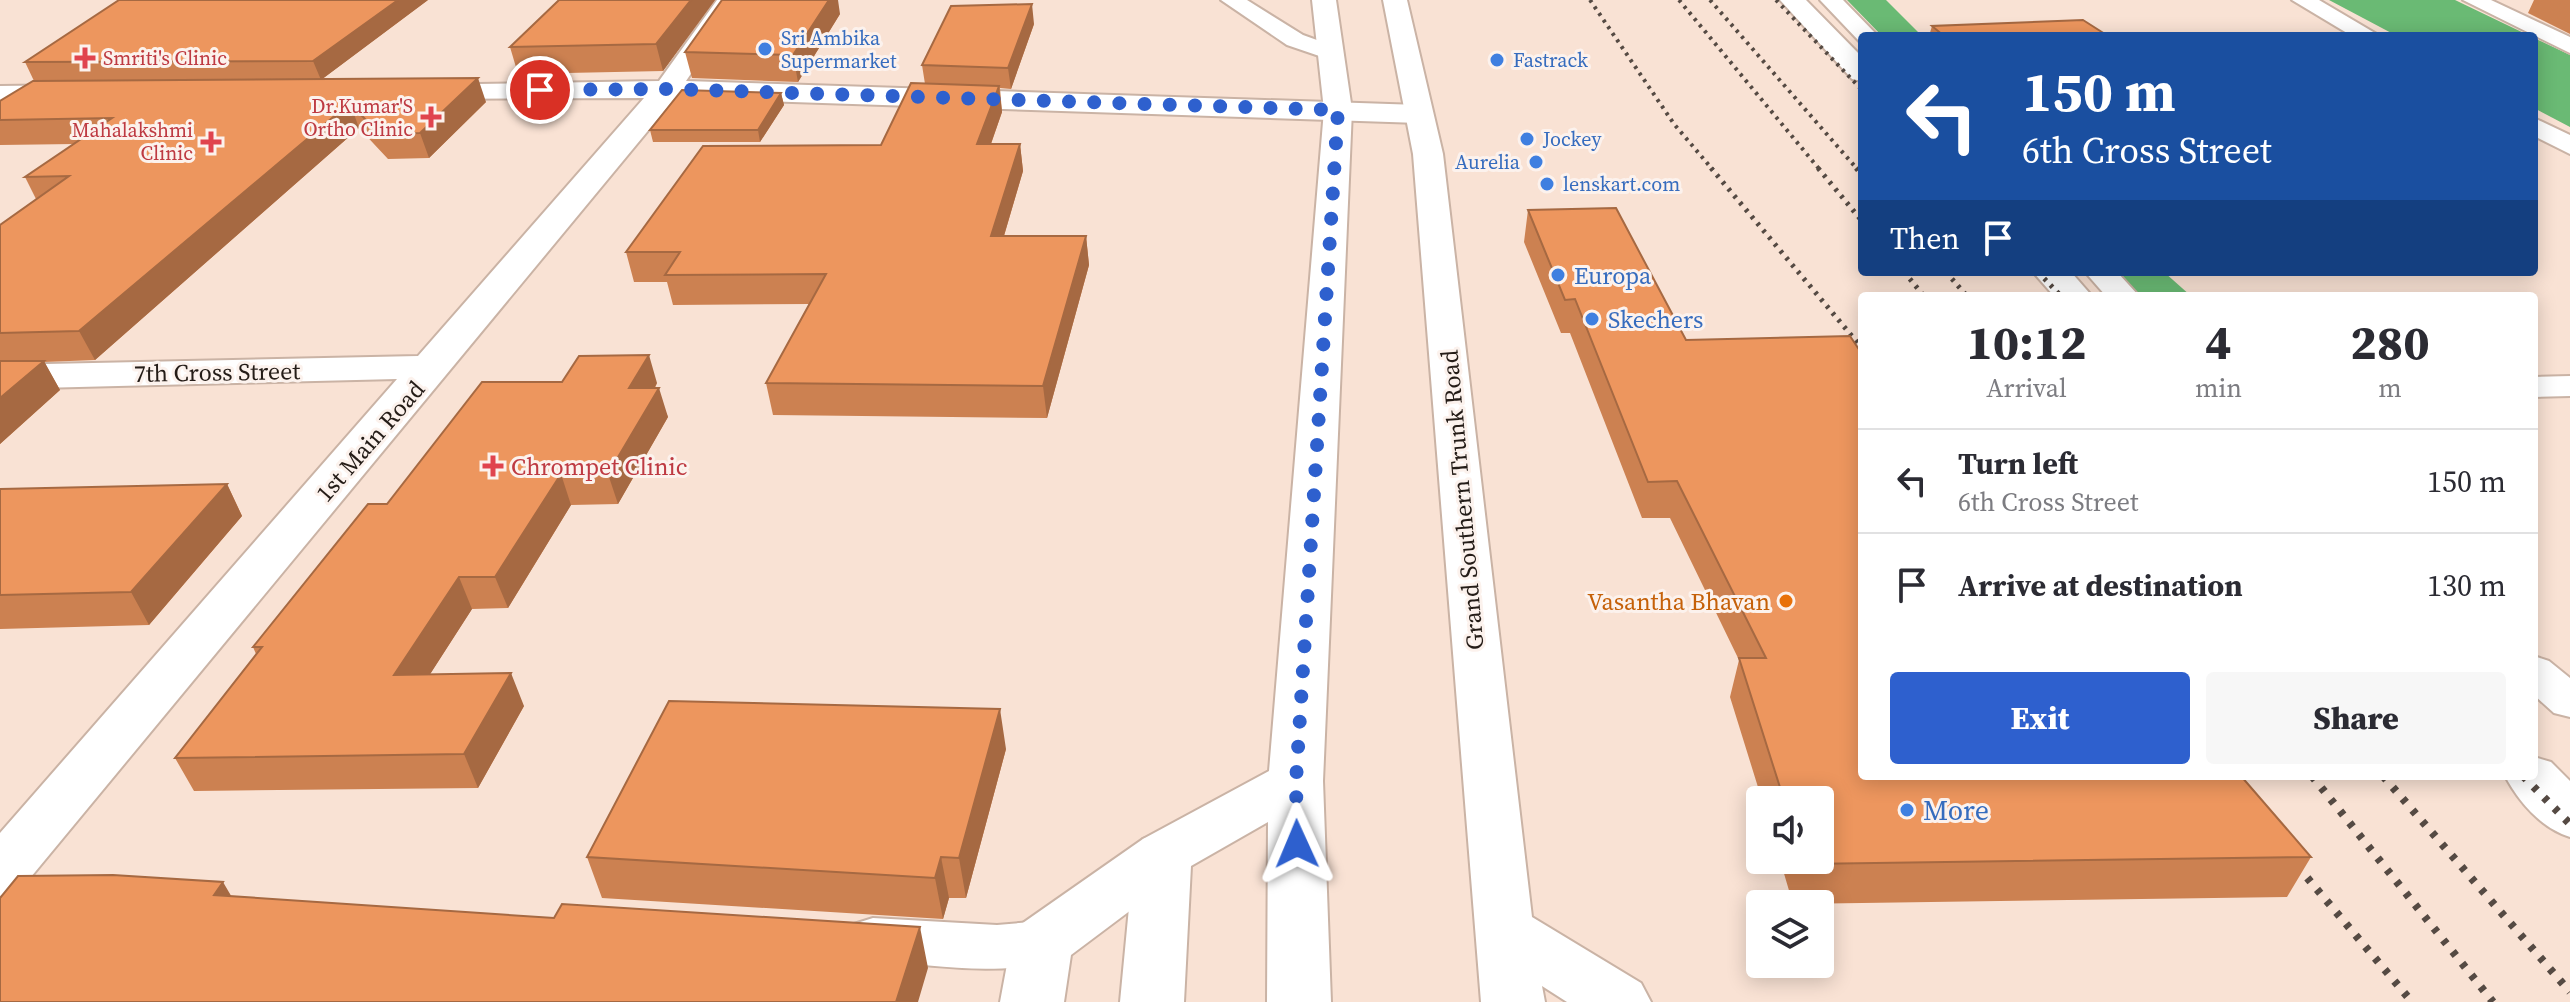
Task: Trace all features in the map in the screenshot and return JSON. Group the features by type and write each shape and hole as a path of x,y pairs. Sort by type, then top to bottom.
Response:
{"street":[{"name":"1st Main Road","path":"0,873 434,367 667,89 729,0"},
{"path":"1299,1002 1296,781 1338,110 1324,0"},
{"name":"Grand Southern Trunk Road","path":"1395,0 1428,154 1503,930 1513,1002"},
{"path":"1792,0 1858,69"},
{"path":"0,92 26,72"},
{"path":"397,91 667,89 1419,114"},
{"path":"0,92 95,93"},
{"path":"2055,276 2070,292"},
{"name":"7th Cross Street","path":"0,377 434,367"},
{"path":"2536,780 2570,816"},
{"path":"1032,1002 1042,943 1163,855 1296,781"},
{"path":"1152,1002 1163,855"},
{"path":"1503,930 1619,1002"}],"lane":[{"path":"1831,0 1863,32"},
{"path":"2303,0 2362,32"},
{"path":"2474,0 2570,46"},
{"path":"1239,2 1295,40 1331,53"},
{"path":"2538,128 2570,146"},
{"path":"2104,276 2119,292"},
{"path":"2538,387 2570,386"},
{"path":"2538,674 2570,702"},
{"path":"822,936 997,947 1042,943"}],"green space":[{"path":"1847,0 1886,0 1918,32 1878,32"},
{"path":"2329,0 2455,0 2522,32 2389,32"},
{"path":"2538,40 2570,55 2570,127 2538,110"},
{"path":"2121,276 2168,276 2186,292 2136,292"}],"building":[{"path":"119,0 398,0 313,61 25,62"},
{"path":"559,0 691,0 656,44 510,47"},
{"path":"722,0 829,0 793,55 685,52"},
{"path":"1032,4 1008,68 922,65 951,6"},
{"path":"2083,20 2102,32 1939,32 1932,26"},
{"path":"478,78 420,133 379,134 350,103 79,331 0,333 0,225 69,176 25,177 112,118 0,120 0,101 33,81"},
{"path":"911,83 999,86 977,144 1020,144 991,236 1086,236 1043,386 766,383 826,274 665,275 680,252 626,252 703,146 881,145"},
{"path":"682,90 781,93 758,130 650,130"},
{"path":"1616,208 1686,340 1850,336 1858,348 1858,780 2244,780 2311,857 1834,864 1834,786 1780,786 1739,658 1766,658 1677,481 1648,482 1575,299 1565,300 1528,210"},
{"path":"649,355 629,388 659,388 608,474 561,474 495,577 459,577 394,675 511,673 464,754 175,758 262,647 253,647 368,504 387,504 482,382 562,382 579,356"},
{"path":"0,361 44,361 0,398"},
{"path":"227,484 131,592 0,595 0,489"},
{"path":"669,701 1000,709 959,858 941,857 935,878 587,857"},
{"path":"113,875 223,882 214,895 554,918 562,904 920,927 896,1002 0,1002 0,898 18,876"}],"railway":[{"path":"1590,0 1674,124 1713,170"},
{"path":"1679,0 1820,170"},
{"path":"1710,0 1858,170"},
{"path":"1776,0 1858,86"},
{"path":"1711,168 1858,343"},
{"path":"1818,168 1858,216"},
{"path":"1907,276 1921,292"},
{"path":"1950,276 1964,292"},
{"path":"2042,276 2057,292"},
{"path":"2315,780 2493,1002"},
{"path":"2386,780 2570,992"},
{"path":"2527,780 2570,824"},
{"path":"2288,855 2412,1002"}],"place":[{"name":"Sri Ambika Supermarket","path":"765,49"},
{"name":"Smriti's Clinic","path":"85,58"},
{"name":"Fastrack","path":"1497,60"},
{"name":"Dr.Kumar'S Ortho Clinic","path":"431,117"},
{"name":"Jockey","path":"1527,139"},
{"name":"Mahalakshmi Clinic","path":"211,142"},
{"name":"Aurelia","path":"1536,162"},
{"name":"lenskart.com","path":"1547,184"},
{"name":"Europa","path":"1558,275"},
{"name":"Skechers","path":"1592,319"},
{"name":"Chrompet Clinic","path":"493,466"},
{"name":"Vasantha Bhavan","path":"1786,601"},
{"name":"More","path":"1907,810"}],"route":[{"path":"540,90 667,89 1338,110 1296,781 1297,844"}]}
